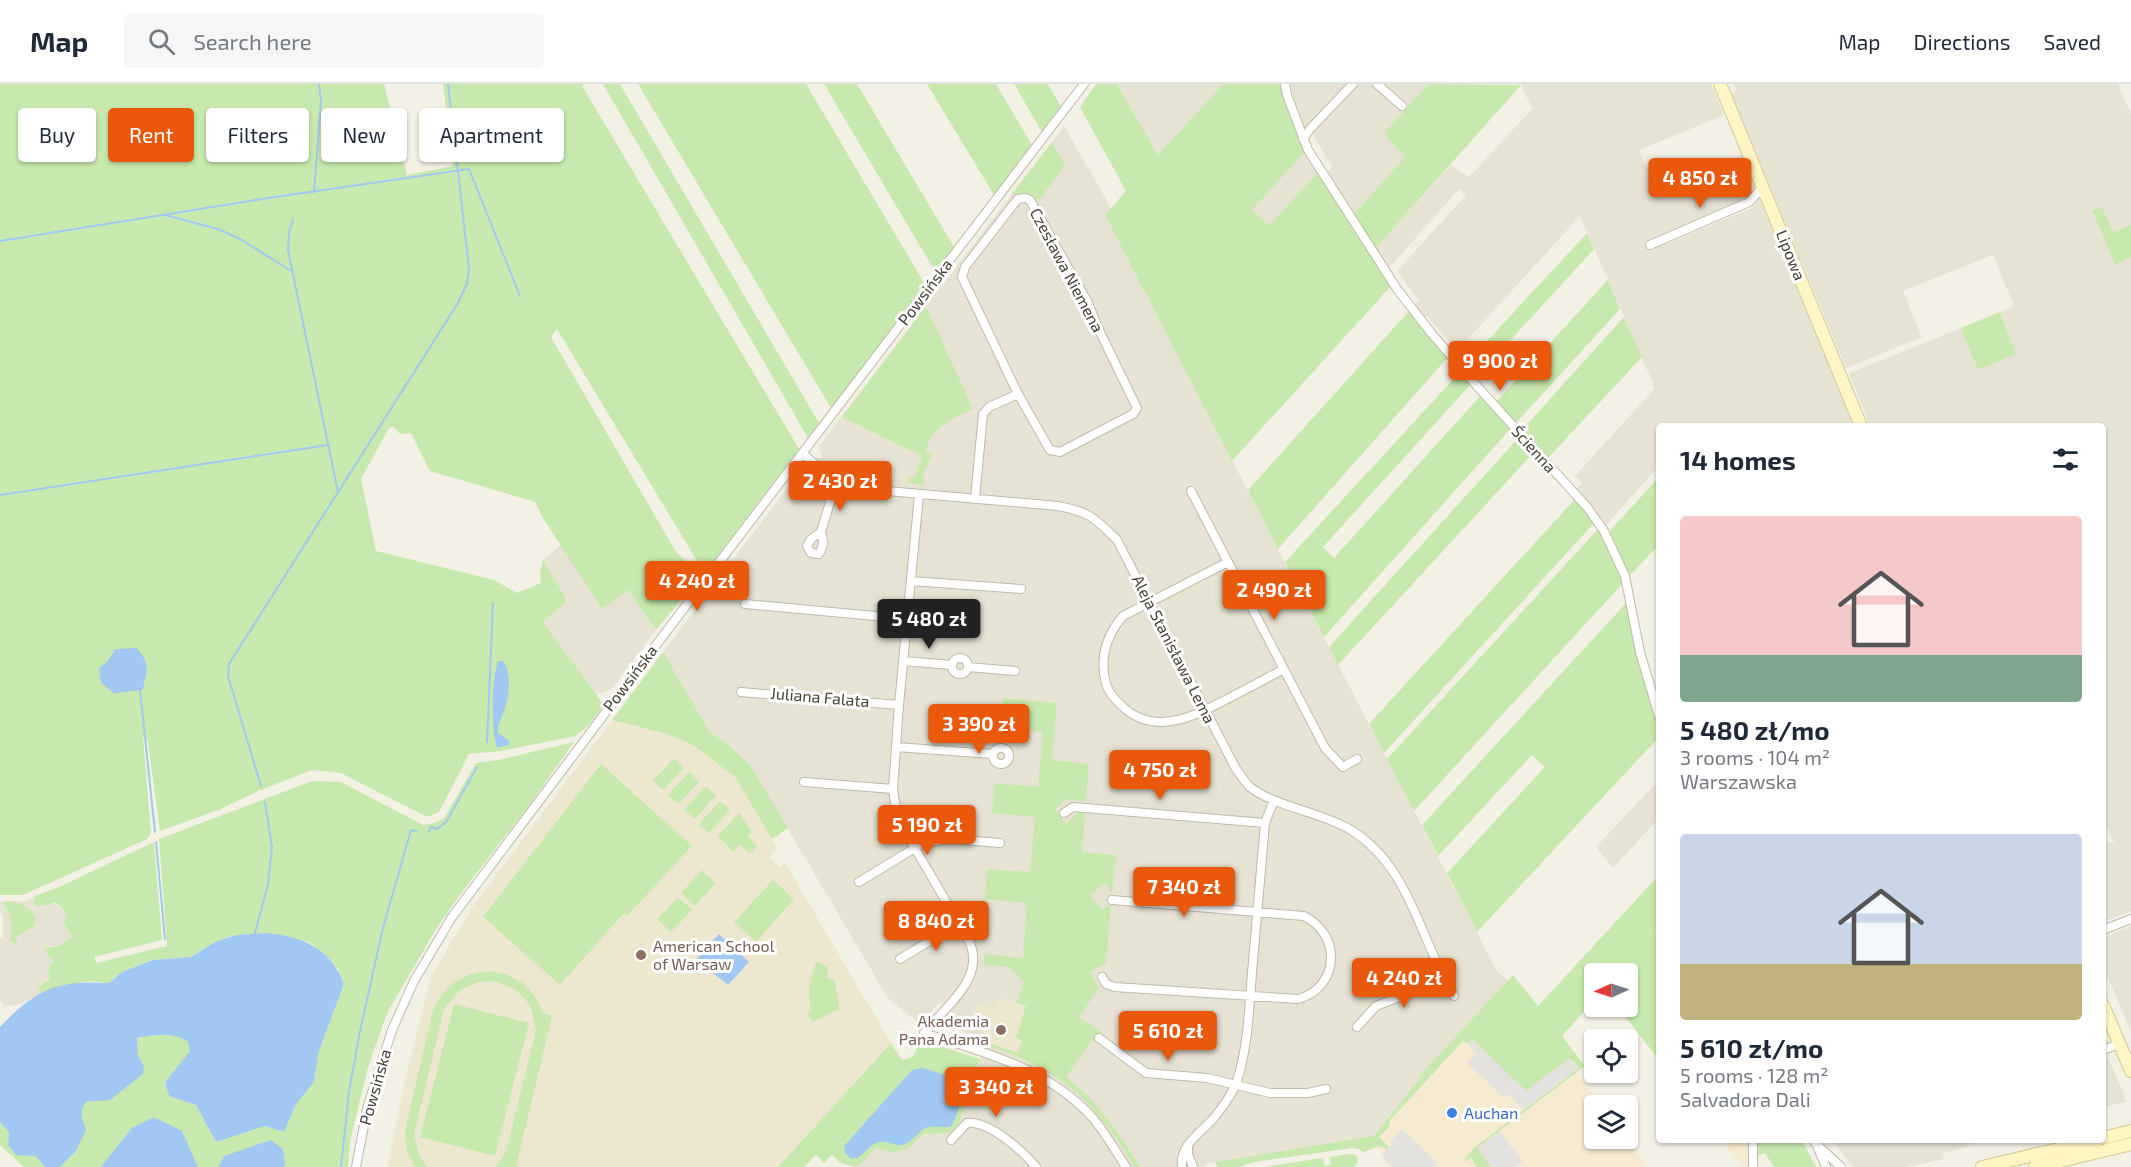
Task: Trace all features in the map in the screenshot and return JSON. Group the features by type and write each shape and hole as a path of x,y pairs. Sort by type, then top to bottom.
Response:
{"street":[{"name":"Powsińska","path":"356,1167 368,1105 385,1049 414,981 440,936 590,732 1084,84"},
{"name":"Ścienna","path":"1285,84 1308,150 1403,297 1476,385 1587,507 1604,531 1625,576 1640,652 1656,706"},
{"path":"1304,139 1310,129 1353,84"},
{"path":"1377,84 1402,106"},
{"name":"Lipowa","path":"1720,84 1860,423"},
{"path":"1650,245 1749,202 1763,187"},
{"name":"Czesława Niemena","path":"1025,198 1030,200 1088,303 1136,403 1136,411 1060,452 1050,450 1018,394 962,277 965,267 1012,204 1018,199 1025,198"},
{"path":"975,499 983,414 989,407 1018,394"},
{"path":"802,453 842,487 831,499 820,532"},
{"name":"Aleja Stanisława Lema","path":"842,487 1058,506 1079,510 1095,518 1117,540 1236,769 1250,786 1274,800 1318,814 1352,831 1377,852 1398,876 1444,980 1454,996"},
{"path":"1191,491 1324,748 1343,767 1357,759"},
{"path":"919,495 893,789 898,815 915,849 969,939 975,960 971,975 959,994 924,1033 1011,1062 1047,1080 1070,1096 1090,1115 1126,1167"},
{"path":"1228,562 1123,616 1109,637 1103,653 1103,666 1109,691 1130,714 1144,721 1171,722 1185,720 1206,711 1284,669"},
{"path":"911,581 1021,589"},
{"path":"745,604 907,619"},
{"path":"904,661 952,665 952,670 958,674 964,673 968,667 1015,671"},
{"name":"Juliana Falata","path":"741,692 899,705"},
{"path":"896,747 992,754"},
{"path":"804,782 893,789"},
{"path":"1182,1167 1181,1159 1189,1144 1223,1106 1235,1085 1244,1052 1265,823 1274,800"},
{"path":"1064,813 1073,807 1265,823"},
{"path":"859,882 923,843 943,839 1000,843"},
{"path":"1102,977 1106,984 1115,987 1298,999 1310,995 1323,985 1328,974 1330,960 1330,945 1316,922 1304,916 1257,910 1112,900"},
{"path":"2106,929 2131,919"},
{"path":"900,959 959,923"},
{"path":"969,939 984,930"},
{"path":"1357,1027 1376,1006 1444,980"},
{"path":"2106,1012 2131,1071"},
{"path":"1099,1038 1146,1073 1207,1078 1270,1093 1308,1093 1326,1089"},
{"path":"2106,1049 2119,1044"},
{"path":"951,1140 967,1123 979,1123 1012,1143 1036,1167"},
{"path":"2106,1137 2131,1131"},
{"path":"1753,1143 1753,1167"},
{"path":"1815,1143 1826,1167"},
{"path":"1816,1143 1841,1167"},
{"path":"1982,1167 2084,1143"},
{"path":"1189,1144 1188,1155 1193,1167"},
{"path":"2035,1167 2131,1144"}],"shaded area":[{"path":"1117,84 1223,84 1158,155"},
{"path":"1290,84 1428,84 1384,133 1406,157 1353,215 1327,172 1332,167 1308,126 1303,130"},
{"path":"1521,84 1711,84 1724,115 1639,150 1656,190 1741,155 1754,187 1748,199 1647,241 1651,250 1752,208 1759,199 1780,249 1778,250 1782,259 1784,258 1853,423 1656,423 1656,469 1605,526 1576,489 1582,483 1575,476 1655,388 1580,216 1457,351 1427,316 1424,319 1414,306 1419,301 1397,271 1466,195 1459,189 1389,268 1375,249 1451,165 1469,177 1532,109"},
{"path":"1734,84 2118,84 2131,115 2131,225 2113,233 2102,208 2092,212 2115,265 2131,258 2131,911 2106,921 2106,842 2114,843 2106,825 2106,423 1869,423 1849,373 1961,328 1978,370 2016,354 2000,312 2014,306 1993,255 1903,291 1922,337 1846,368 1731,93 1737,90"},
{"path":"1064,126 1111,208 1105,215 1497,971 1508,981 1419,1076 1420,1078 1374,1137 1209,1163 1203,1167 854,1167 863,1162 875,1148 900,1151 911,1146 924,1134 949,1133 959,1123 984,1042 979,1037 950,1027 949,1018 953,1014 940,1002 921,1022 917,1022 888,998 750,765 728,744 710,732 663,652 801,470 814,467 822,456 819,446"},
{"path":"1304,153 1317,173 1269,225 1252,209"},
{"path":"562,544 602,608 628,590 656,630 611,690 594,695 543,621 566,602 543,560"},
{"name":"American School of Warsaw","path":"612,720 667,734 693,745 735,777 777,848 768,858 780,867 785,863 891,1043 778,1167 387,1167 431,976 474,905"},
{"path":"1656,783 1656,821 1613,868 1596,847"},
{"path":"35,896 34,899 61,906 67,919 63,922 72,938 58,946 47,946 53,960 50,964 50,978 39,987 41,993 22,1004 5,1007 0,1000 0,939 3,937 3,915 0,912 0,902 5,901 4,904 12,919 13,933 10,938 16,943 14,939 35,926 27,907 9,901 27,901"},
{"path":"2131,926 2131,1032 2106,973 2106,937"},
{"path":"1513,975 1576,1073 1593,1095 1584,1095 1584,1149 1634,1149 1647,1167 1389,1167 1374,1137 1420,1078 1419,1076"},
{"name":"Akademia Pana Adama","path":"1001,998 1026,1006 1016,1037 1022,1040 1018,1053 981,1041 986,1022 969,1017 981,1003 991,1007"},
{"path":"1472,1039 1526,1091 1569,1059 1579,1068 1524,1110 1509,1094 1504,1098 1467,1063 1477,1053 1467,1044"},
{"path":"2107,1055 2127,1102 2106,1106"},
{"path":"1402,1129 1437,1163 1434,1167 1393,1167 1384,1159 1382,1154"},
{"path":"1499,1131 1523,1162 1516,1167 1491,1167 1477,1148"},
{"path":"1723,1143 1749,1143 1748,1167 1742,1167"},
{"path":"1834,1143 1977,1143 1942,1154 1944,1159 1907,1167 1853,1167"}],"green space":[{"path":"0,84 384,84 390,108 321,108 321,162 404,162 407,175 453,166 453,162 564,162 564,108 446,108 443,84 584,84 582,86 799,449 710,566 705,567 696,559 557,329 551,337 676,552 702,575 656,630 628,590 602,609 535,502 430,471 411,433 400,434 394,427 389,428 361,479 376,551 494,580 517,593 541,583 540,572 543,560 566,602 543,622 604,705 590,724 576,736 501,751 469,754 439,812 430,816 425,816 341,773 312,770 258,791 221,809 160,831 148,742 143,736 151,834 147,839 23,895 0,895"},
{"path":"603,84 620,84 819,423 808,438"},
{"path":"638,84 806,84 926,286 831,408"},
{"path":"824,84 857,84 954,247 936,273"},
{"path":"927,84 996,84 1032,145 994,195"},
{"path":"1014,84 1048,84 1061,107 1042,132"},
{"path":"1096,84 1117,84 1158,155 1223,84 1281,84 1289,114 1305,152 1252,210 1269,225 1318,172 1391,286 1232,461 1105,215 1126,191 1080,107"},
{"path":"1428,84 1521,85 1375,249 1353,215 1405,157 1384,133"},
{"path":"1052,142 1065,166 1039,200 1029,195 1012,194"},
{"path":"2102,207 2113,232 2131,225 2131,258 2115,265 2092,211"},
{"path":"1587,233 1594,249 1476,378 1464,366"},
{"path":"1608,280 1620,309 1516,423 1496,402"},
{"path":"926,306 973,409 944,425 932,436 926,451 931,453 931,457 924,472 923,485 909,483 909,477 916,477 922,456 842,417"},
{"path":"1409,311 1448,357 1278,549 1248,490"},
{"path":"2000,312 2016,354 1978,370 1961,328"},
{"path":"1624,317 1642,357 1548,458 1522,430"},
{"path":"1461,371 1472,383 1323,547 1334,558 1482,394 1512,427 1324,637 1285,562"},
{"path":"1520,436 1534,452 1338,665 1329,647"},
{"path":"1656,480 1656,548 1628,577 1609,532"},
{"path":"1576,498 1595,522 1384,753 1369,724"},
{"path":"1599,528 1611,550 1623,583 1414,811 1387,759"},
{"path":"1628,601 1638,660 1656,719 1656,740 1477,932 1447,873 1545,767 1532,755 1438,856 1422,825"},
{"path":"663,652 710,732 728,744 750,765 788,828 772,839 735,777 693,745 667,734 612,720"},
{"path":"1003,698 1057,703 1052,760 1089,764 1086,801 1066,799 1055,809 1066,824 1079,812 1085,813 1082,852 1116,855 1112,893 1105,883 1090,895 1102,910 1111,903 1106,963 1090,972 1099,988 1079,1017 1103,1033 1097,1042 1092,1040 1066,1077 1107,1119 1140,1167 1135,1167 1105,1123 1073,1090 1055,1076 1035,1065 985,1045 986,1042 1018,1053 1022,1040 1016,1038 1026,1006 1017,1003 1024,981 1008,967 984,965 984,954 1023,958 1027,903 985,899 987,869 1030,872 1035,817 992,813 995,783 1038,787 1043,732 1000,728"},
{"path":"574,742 438,926 388,1011 368,1067 350,1141 348,1167 60,1167 76,1151 81,1107 86,1102 110,1100 144,1066 138,1055 137,1038 170,1035 189,1042 190,1051 165,1082 169,1096 196,1105 216,1142 265,1126 284,1132 296,1104 314,1082 319,1051 344,984 338,969 325,954 309,942 265,933 236,935 215,942 191,957 153,960 122,972 109,983 88,981 41,993 38,987 50,979 48,969 53,960 44,948 58,946 72,937 63,922 67,918 61,906 55,903 37,907 34,903 35,896 154,842 162,940 94,957 96,963 167,946 159,839 312,781 341,782 423,825 435,823 444,818 476,763 499,760"},
{"path":"674,758 684,768 663,790 653,781"},
{"path":"601,764 692,846 627,916 624,913 560,985 483,917"},
{"path":"689,772 699,782 678,804 668,795"},
{"path":"706,786 716,796 695,819 684,810"},
{"path":"720,801 730,810 709,833 699,824"},
{"path":"739,813 752,832 748,837 757,846 750,854 740,844 733,852 718,836"},
{"path":"702,870 716,883 695,906 681,893"},
{"path":"1656,878 1656,1056 1638,1033 1638,1029 1635,1029 1626,1017 1638,1017 1638,963 1584,963 1584,1011 1562,1036 1584,1067 1477,1148 1491,1167 1477,1167 1471,1158 1465,1162 1465,1158 1475,1147 1579,1068 1569,1059 1526,1091 1472,1040 1467,1044 1463,1041 1391,1119 1388,1128 1379,1137 1389,1147 1387,1150 1380,1146 1363,1152 1352,1148 1255,1162 1238,1167 1217,1167 1215,1162 1374,1136 1420,1078 1419,1076 1513,975 1538,1006"},
{"path":"773,880 794,899 756,942 734,922"},
{"path":"678,897 692,910 671,932 657,919"},
{"path":"5,901 22,905 34,915 35,926 15,938 17,944 10,941 11,922"},
{"path":"817,961 828,968 827,978 835,981 839,1009 812,1022 808,1014 811,1012 810,986"},
{"path":"489,971 508,975 523,983 534,996 543,1013 552,1016 516,1167 496,1167 506,1152 536,1030 531,1008 525,999 516,990 495,981 478,982 460,990 444,1009 414,1135 419,1155 427,1167 415,1167 407,1151 405,1131 433,1010 443,994 455,982 479,972"},
{"path":"454,1004 529,1023 495,1156 420,1137"},
{"path":"914,1038 980,1059 959,1123 949,1133 924,1134 911,1146 894,1153 875,1148 863,1162 854,1167 839,1162 832,1155 824,1163 816,1155 804,1167 778,1167 891,1043 902,1060 913,1057 917,1048"},
{"path":"0,1122 9,1132 8,1145 35,1156 45,1167 24,1167 0,1145"},
{"path":"1756,1143 1804,1143 1816,1167 1774,1167 1765,1153 1756,1156"},
{"path":"1349,1154 1358,1158 1354,1167 1264,1167 1323,1158 1325,1166 1331,1164 1330,1157"}],"water":[{"path":"136,648 146,664 147,673 143,688 115,694 101,683 99,668 108,661 115,649"},
{"path":"498,661 503,661 506,666 509,684 498,733 509,741 509,745 497,748 493,705"},
{"path":"265,933 291,937 313,946 331,961 344,984 319,1051 314,1082 296,1104 284,1132 265,1126 216,1142 196,1105 169,1096 165,1082 190,1051 188,1042 171,1035 157,1035 137,1038 138,1055 144,1066 143,1074 110,1100 86,1102 82,1112 86,1130 76,1151 60,1167 45,1167 35,1156 16,1155 8,1145 9,1132 0,1122 0,1027 13,1014 48,990 75,983 109,983 122,972 153,960 191,957 215,942 236,935"},
{"path":"719,934 749,962 728,985 696,960"},
{"path":"923,1068 964,1081 966,1090 952,1126 925,1128 902,1145 879,1142 856,1158 852,1159 848,1156 845,1153 846,1144 912,1070"},
{"path":"154,1117 182,1131 198,1167 101,1167 132,1128"},
{"path":"271,1140 283,1149 285,1167 218,1167 224,1156"}],"waterway":[{"path":"314,192 321,101 319,84"},
{"path":"261,786 228,676 229,664 458,303 467,284 469,268 448,84"},
{"path":"0,241 469,169 520,296"},
{"path":"165,215 218,229 242,240 293,272"},
{"path":"293,220 289,232 288,250 338,492"},
{"path":"0,495 328,445"},
{"path":"487,742 493,603"},
{"path":"140,690 155,832"},
{"path":"429,832 431,827 437,829 446,822 477,767"},
{"path":"255,933 268,884 272,847 265,802"},
{"path":"341,1167 349,1092 383,928 411,830 416,831"},
{"path":"156,842 165,939"}],"place":[{"name":"American School of Warsaw","path":"641,955"},
{"name":"Akademia Pana Adama","path":"1001,1030"},
{"name":"Auchan","path":"1452,1113"}]}
